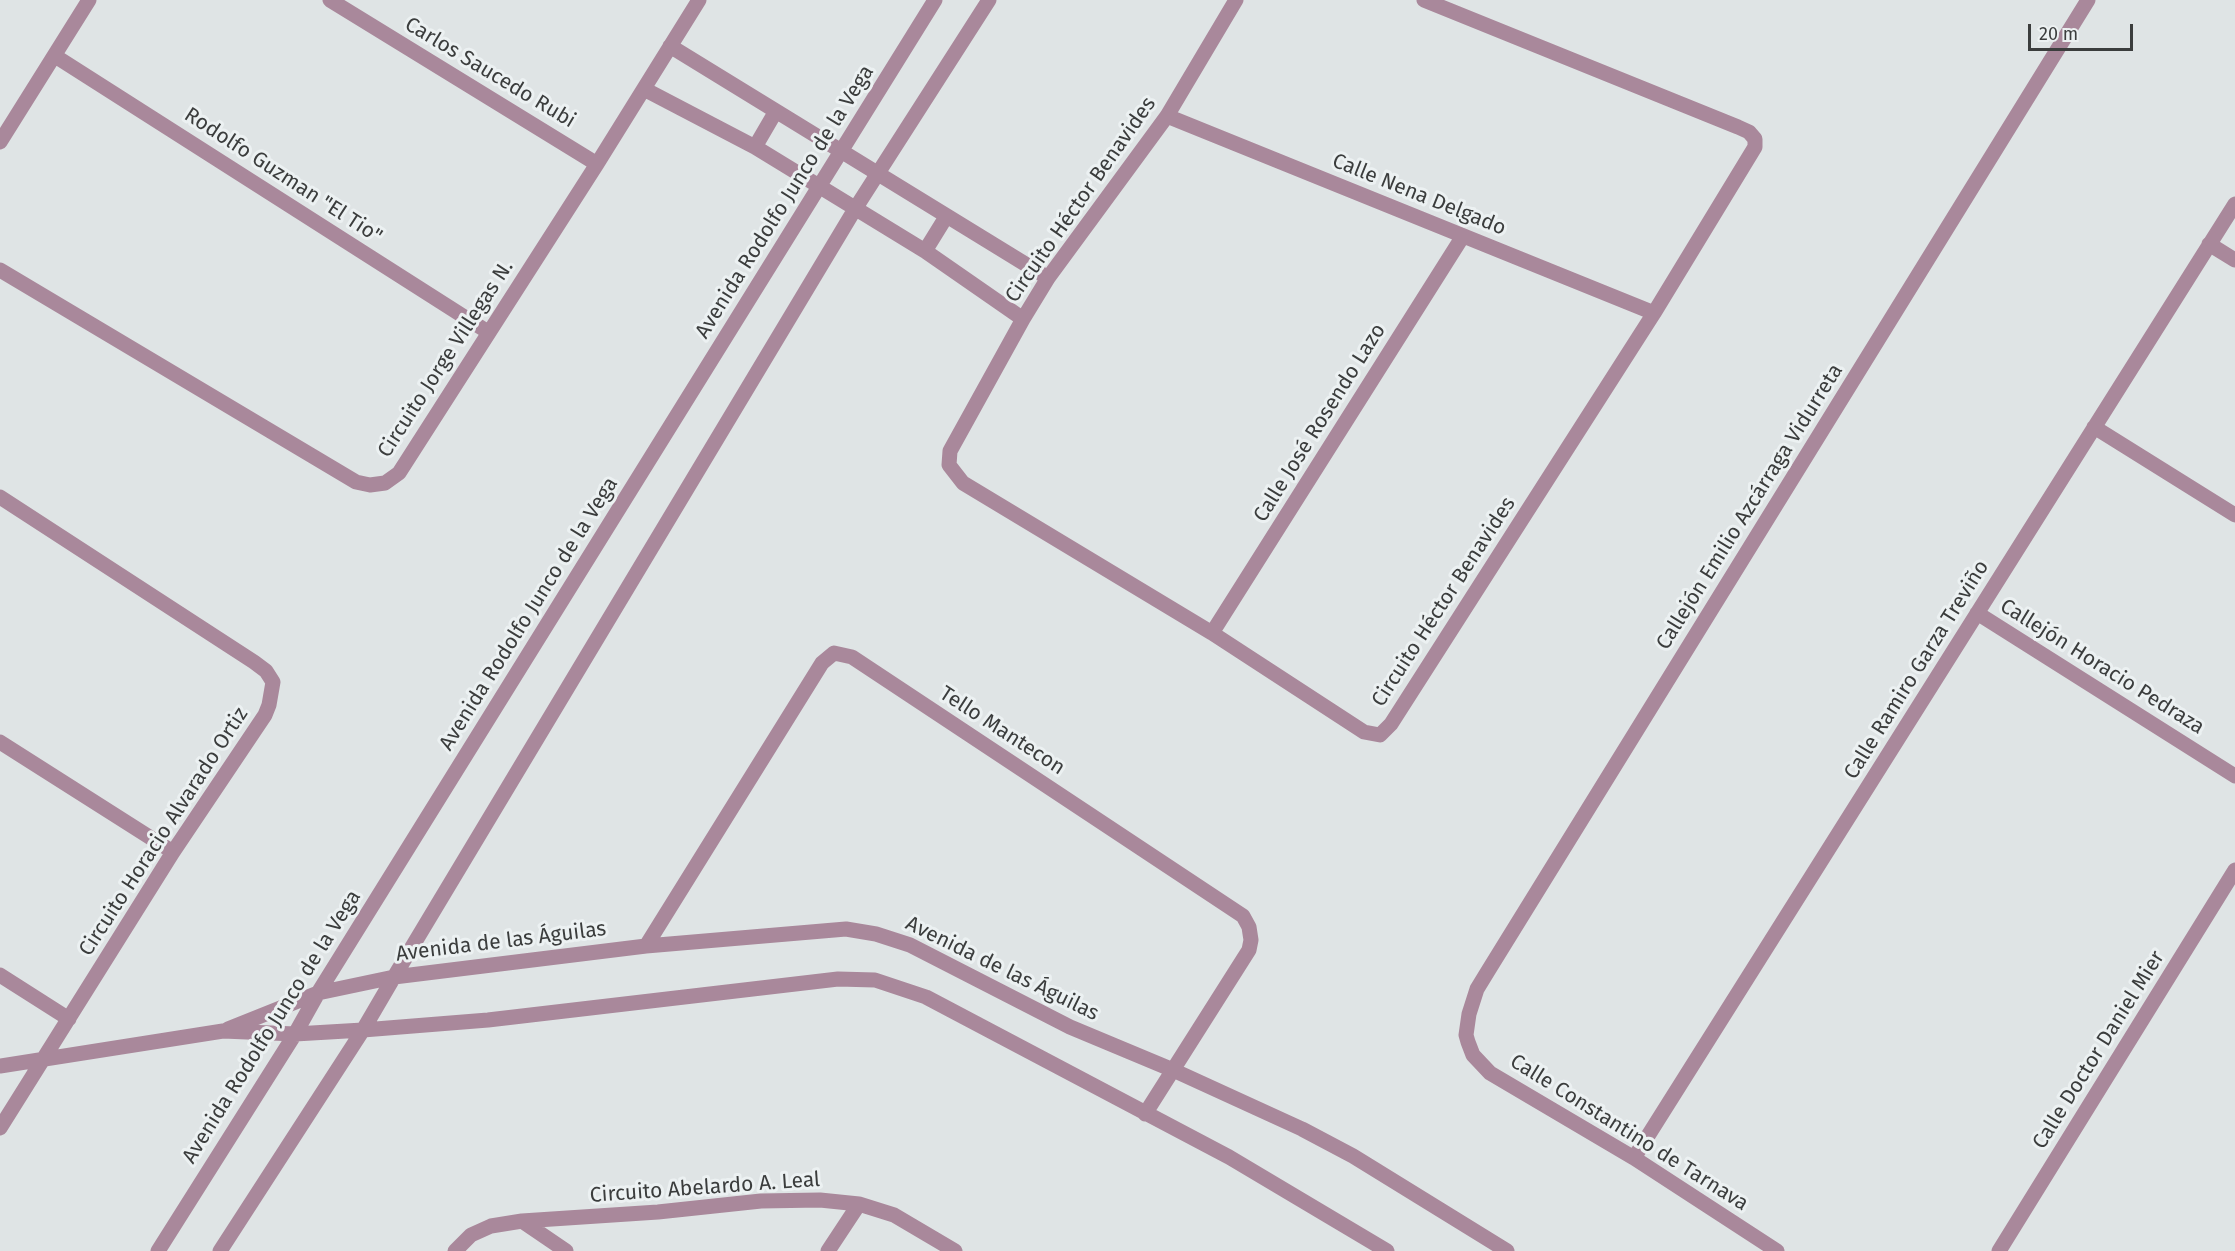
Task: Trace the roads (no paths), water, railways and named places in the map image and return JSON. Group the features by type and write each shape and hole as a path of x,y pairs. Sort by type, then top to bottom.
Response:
{"street":[{"path":"0,142 89,0"},
{"name":"Carlos Saucedo Rubi","path":"330,0 597,164"},
{"name":"Circuito Jorge Villegas N.","path":"0,270 356,482 370,485 385,483 399,473 699,0"},
{"name":"Avenida Rodolfo Junco de la Vega","path":"158,1251 296,1034 318,993 935,0"},
{"path":"220,1251 363,1030 855,209 989,0"},
{"name":"Circuito Héctor Benavides","path":"1236,0 1167,116 1048,278 950,451 949,465 963,483 1212,633 1364,732 1380,735 1391,724 1654,314 1752,154 1755,139 1749,132 1738,127 1424,0"},
{"name":"Callejón Emilio Azcárraga Vidurreta","path":"1468,1042 1467,1024 1473,1003 1488,971 2088,0"},
{"path":"670,46 1048,278"},
{"name":"Rodolfo Guzman \"El Tio\"","path":"55,56 488,332"},
{"path":"644,89 755,147 925,251 1023,319"},
{"path":"755,147 776,111"},
{"name":"Calle Nena Delgado","path":"1167,116 1654,314"},
{"name":"Calle Ramiro Garza Treviño","path":"1634,1158 2235,204"},
{"path":"925,251 946,217"},
{"name":"Calle José Rosendo Lazo","path":"1212,633 1463,236"},
{"path":"2209,244 2235,260"},
{"path":"2094,427 2235,515"},
{"name":"Circuito Horacio Alvarado Ortiz","path":"0,497 254,662 266,671 273,682 265,715 173,852 0,1128"},
{"name":"Callejón Horacio Pedraza","path":"1977,613 2235,776"},
{"name":"Tello Mantecon","path":"646,946 822,663 834,653 852,657 1243,916 1249,927 1251,940 1249,950 1145,1114"},
{"path":"0,742 173,852"},
{"name":"Calle Doctor Daniel Mier","path":"1999,1251 2235,870"},
{"name":"Avenida de las Águilas","path":"223,1031 318,993 394,977 646,946 846,929 876,934 910,945 1070,1027 1173,1070 1302,1129 1353,1156 1507,1251"},
{"path":"0,975 69,1019"},
{"name":"Avenida de las Águilas","path":"0,1066 223,1031 296,1034 363,1030 488,1020 838,979 875,980 926,997 1229,1157 1387,1251"},
{"name":"Calle Constantino de Tarnava","path":"1468,1042 1473,1055 1490,1072 1634,1158 1777,1251"},
{"name":"Circuito Abelardo A. Leal","path":"455,1251 471,1235 491,1226 522,1221 658,1212 761,1202 820,1200 859,1204 894,1215 955,1251"},
{"path":"828,1251 859,1204"},
{"path":"522,1221 566,1251"}]}
